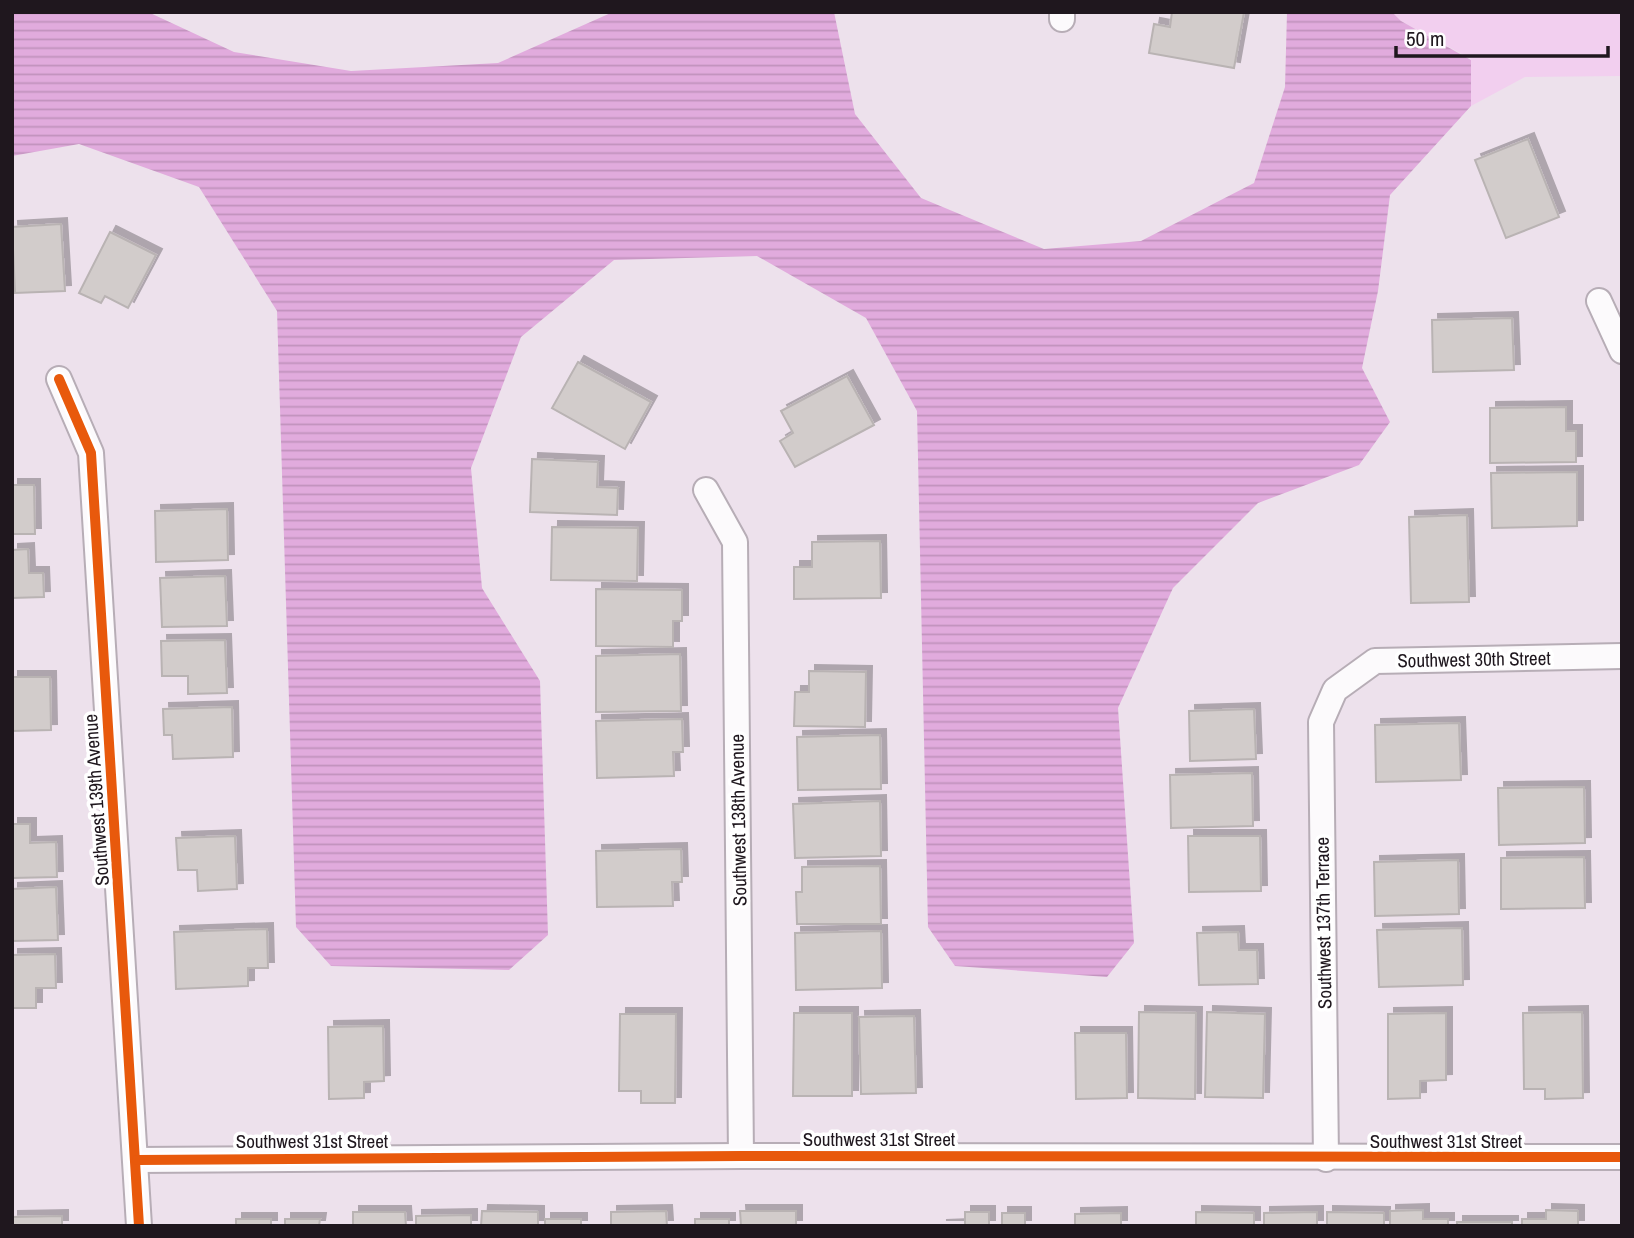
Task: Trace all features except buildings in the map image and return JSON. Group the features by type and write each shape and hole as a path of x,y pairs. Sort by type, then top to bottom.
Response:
{"street":[{"path":"1600,301 1622,351"},
{"name":"Southwest 139th Avenue","path":"60,379 91,453 139,1226"},
{"name":"Southwest 138th Avenue","path":"706,490 735,542 741,1156"},
{"name":"Southwest 30th Street","path":"1335,690 1375,661 1622,656"},
{"name":"Southwest 137th Terrace","path":"1326,1159 1321,722 1335,690"},
{"name":"Southwest 31st Street","path":"137,1160 741,1156 1326,1159 1622,1157"}],"shaded area":[{"path":"12,12 148,12 234,52 351,71 498,63 613,12 834,12 855,114 921,198 1044,249 1141,241 1254,183 1285,87 1287,12 1392,12 1401,21 1471,60 1471,106 1390,195 1378,291 1362,368 1390,422 1359,465 1258,503 1173,588 1118,708 1134,943 1107,977 955,966 928,927 917,411 866,318 757,256 614,260 521,337 471,468 482,588 540,681 548,935 509,970 331,966 296,927 277,311 199,187 79,144 12,156"},
{"path":"1392,12 1622,12 1622,76 1525,77 1471,106 1471,59 1401,21"}],"cycle path":[{"path":"59,379 91,453 139,1226"},
{"path":"137,1160 741,1156 1622,1157"}]}
